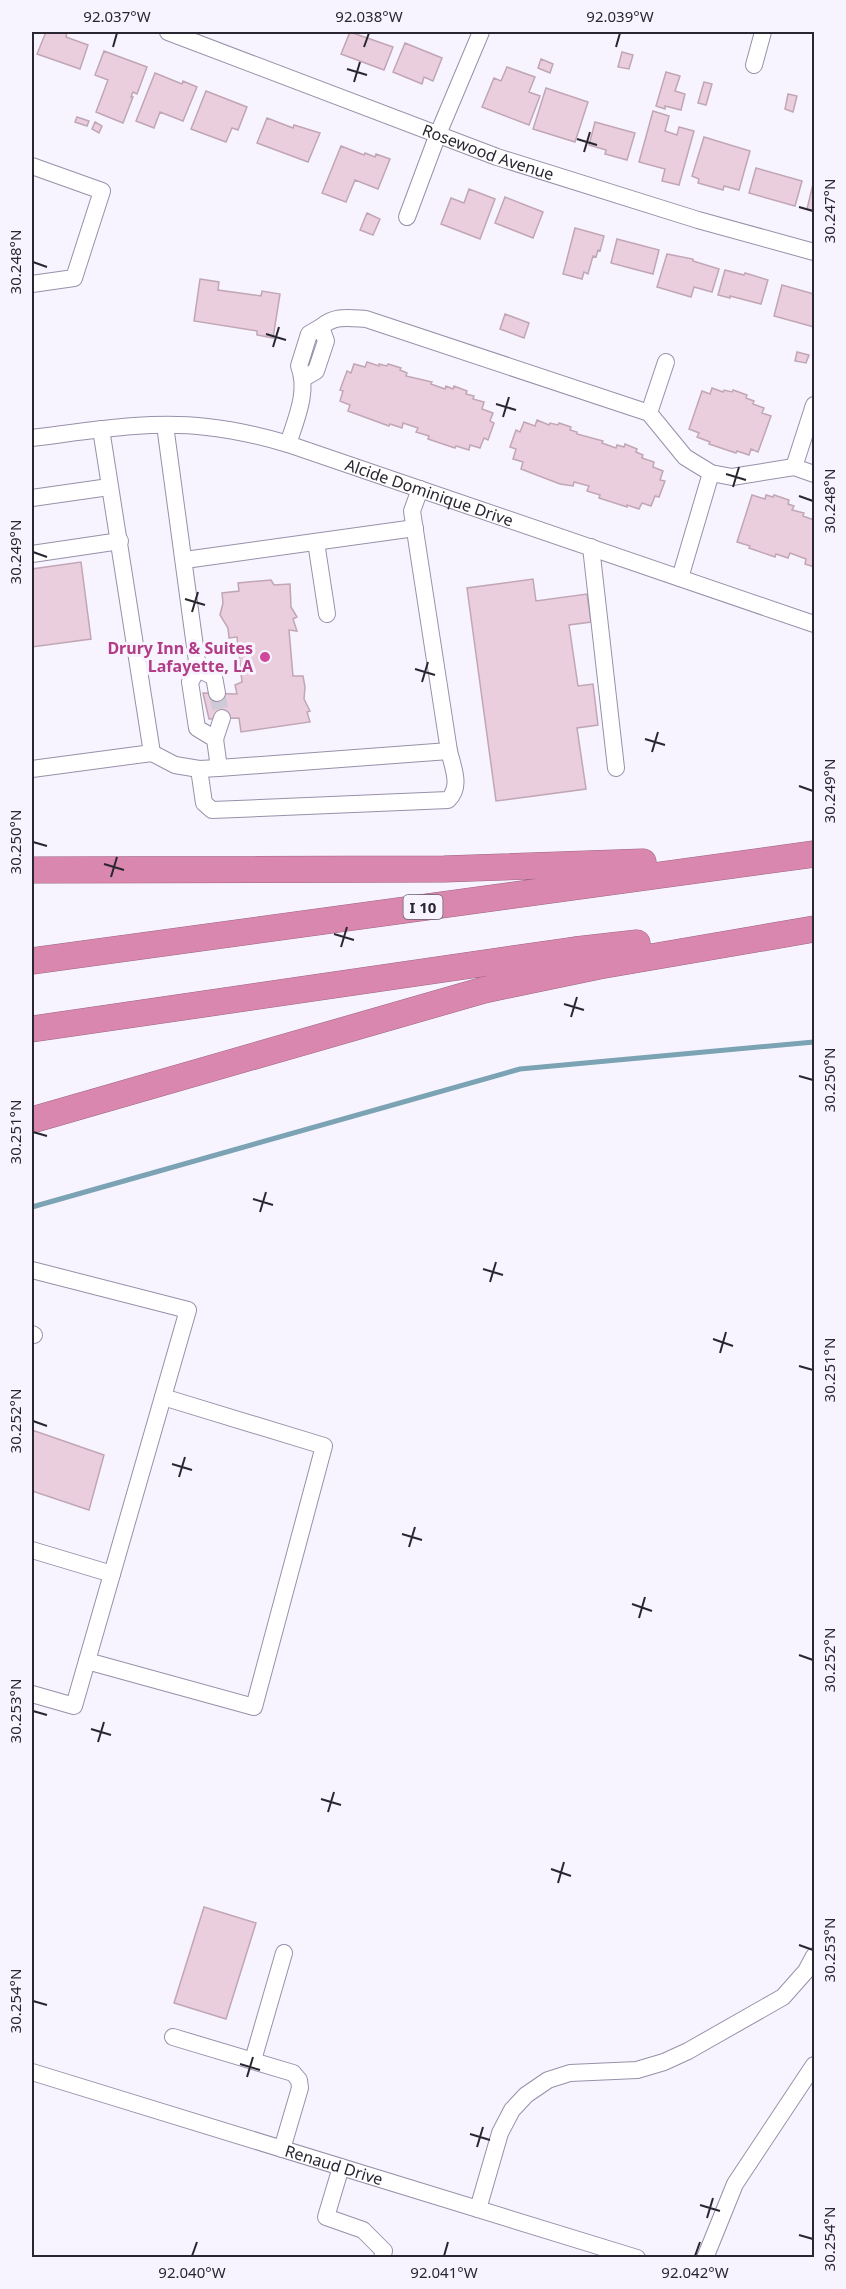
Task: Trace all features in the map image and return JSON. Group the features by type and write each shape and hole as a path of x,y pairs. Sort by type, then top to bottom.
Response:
{"highway":[{"path":"32,870 444,868 809,854"},
{"name":"I 10","path":"32,961 809,854"},
{"path":"32,1029 575,950 755,930 814,927"},
{"path":"32,1120 484,990 599,966 814,927"}],"street":[{"name":"Rosewood Avenue","path":"168,32 560,178 814,252"},
{"path":"407,217 438,134 481,32"},
{"path":"754,65 763,32"},
{"path":"32,166 102,191 74,278 32,284"},
{"path":"288,444 302,398 304,378 299,366 309,334 328,321 341,317 366,319 649,413 685,457 711,473 732,477 794,467 814,474"},
{"path":"649,413 666,362"},
{"path":"794,467 813,405"},
{"path":"165,425 198,669 190,682 197,728 215,739"},
{"name":"Alcide Dominique Drive","path":"32,438 101,429 165,425 206,426 256,435 814,624"},
{"path":"101,429 152,753"},
{"path":"681,578 711,473"},
{"path":"32,498 109,487"},
{"path":"199,769 204,803 212,810 448,800 453,795 456,786 412,511 420,489"},
{"path":"185,560 415,528"},
{"path":"32,554 120,541"},
{"path":"316,542 327,614"},
{"path":"591,547 616,768"},
{"path":"198,669 213,677 217,693"},
{"path":"219,768 215,739 222,718"},
{"path":"32,769 152,753 175,765 199,769 449,751"},
{"path":"32,1270 188,1311 74,1706 32,1694"},
{"path":"87,1661 254,1707 324,1446 163,1397"},
{"path":"32,1550 112,1574"},
{"path":"253,2060 284,1953"},
{"path":"478,2209 500,2133 512,2110 526,2095 548,2080 570,2073 637,2070 664,2062 688,2051 783,1997 806,1971 814,1956"},
{"path":"173,2037 293,2073 299,2080 300,2088 282,2149"},
{"path":"705,2258 735,2184 814,2065"},
{"name":"Renaud Drive","path":"32,2073 478,2209 603,2253 637,2258"},
{"path":"341,2167 326,2217 363,2230 384,2251 382,2258"}],"building":[{"path":"46,32 67,32 66,37 88,45 80,69 37,54"},
{"path":"350,32 393,47 384,70 341,54"},
{"path":"405,43 442,58 433,81 424,77 422,84 393,72"},
{"path":"104,51 147,67 137,94 133,92 123,123 96,112 108,80 95,75"},
{"path":"622,52 633,55 629,69 618,67"},
{"path":"541,59 553,64 550,73 538,68"},
{"path":"507,67 535,77 529,92 540,96 529,125 482,107 494,78 501,81"},
{"path":"666,72 680,76 675,91 685,94 681,110 656,106"},
{"path":"155,73 182,84 183,81 197,87 183,121 160,112 154,128 136,121"},
{"path":"704,82 712,84 706,105 698,103"},
{"path":"546,88 588,102 575,142 533,129"},
{"path":"206,91 247,107 238,130 232,128 226,142 191,129"},
{"path":"788,94 797,96 793,112 785,109"},
{"path":"653,111 669,116 665,131 677,135 679,127 694,131 679,185 662,181 665,169 639,162"},
{"path":"77,117 89,121 87,126 75,122"},
{"path":"267,118 293,128 294,125 320,133 308,162 257,143"},
{"path":"95,122 102,126 99,133 92,129"},
{"path":"595,122 635,133 627,160 605,154 606,150 589,145"},
{"path":"704,137 750,151 739,190 724,186 723,190 698,183 699,179 692,176"},
{"path":"341,146 364,155 365,153 375,157 376,154 390,159 378,189 355,180 346,202 322,193"},
{"path":"756,168 802,181 795,206 749,193"},
{"path":"814,180 814,211 807,209"},
{"path":"469,189 495,199 480,239 441,224 451,198 464,203"},
{"path":"505,197 543,212 533,238 495,223"},
{"path":"367,213 380,219 373,235 360,230"},
{"path":"575,228 604,236 600,251 598,250 596,257 593,256 588,274 584,272 582,279 563,274"},
{"path":"617,239 659,250 653,274 611,263"},
{"path":"667,254 693,259 693,261 719,269 712,292 694,287 691,297 657,287"},
{"path":"725,270 768,280 761,304 718,295"},
{"path":"200,279 219,282 218,290 261,296 262,291 280,294 273,338 257,335 257,331 194,321"},
{"path":"782,285 814,294 814,327 774,316"},
{"path":"505,314 529,323 524,338 500,329"},
{"path":"797,352 809,355 806,363 795,361"},
{"path":"367,362 379,366 379,364 387,366 388,364 401,368 400,370 407,373 406,376 432,382 431,384 445,389 446,386 453,389 454,386 467,391 466,394 474,396 473,399 484,402 482,409 493,413 490,421 494,423 488,440 484,438 480,448 470,445 469,450 456,446 455,448 428,439 429,436 416,432 418,428 403,423 402,428 390,424 389,426 348,411 350,405 340,401 343,391 340,390 347,371 351,373 354,364 365,367"},
{"path":"712,388 723,392 733,390 747,395 746,398 754,401 753,404 764,408 762,413 771,416 758,452 751,449 749,455 737,451 736,453 709,444 710,442 697,437 699,433 689,429 702,391 710,394"},
{"path":"537,420 549,425 559,423 571,427 570,430 577,434 603,441 602,443 616,448 617,445 624,447 625,444 637,449 636,452 643,455 642,458 654,462 653,467 663,471 660,480 665,481 659,497 655,496 651,506 642,503 639,509 627,505 627,507 599,498 600,495 587,491 589,486 574,482 573,486 560,484 521,469 523,462 513,459 516,449 510,447 516,430 520,432 524,422 535,426"},
{"path":"752,495 765,499 766,495 773,497 774,495 789,500 788,504 794,506 792,510 804,513 803,516 814,520 814,567 805,564 806,559 790,553 788,558 776,554 775,557 737,542"},
{"path":"81,562 91,639 32,647 32,569"},
{"path":"533,579 536,601 587,594 591,622 569,625 578,686 593,684 598,725 577,728 586,789 496,801 467,588"},
{"name":"Drury Inn & Suites Lafayette, LA","path":"271,580 274,585 290,584 291,607 297,617 293,619 297,631 289,630 293,676 303,676 304,699 310,711 307,712 310,722 241,732 239,718 209,719 203,693 237,694 235,685 242,682 237,637 229,638 228,628 220,615 223,603 222,593 239,591 238,583"},
{"path":"32,1430 104,1455 89,1510 32,1491"},
{"path":"204,1907 256,1923 226,2019 174,2003"}],"waterway":[{"path":"32,1207 520,1069 814,1042"}],"tunnel":[{"path":"217,693 222,718"}],"place":[{"name":"Drury Inn & Suites Lafayette, LA","path":"265,657"}]}
